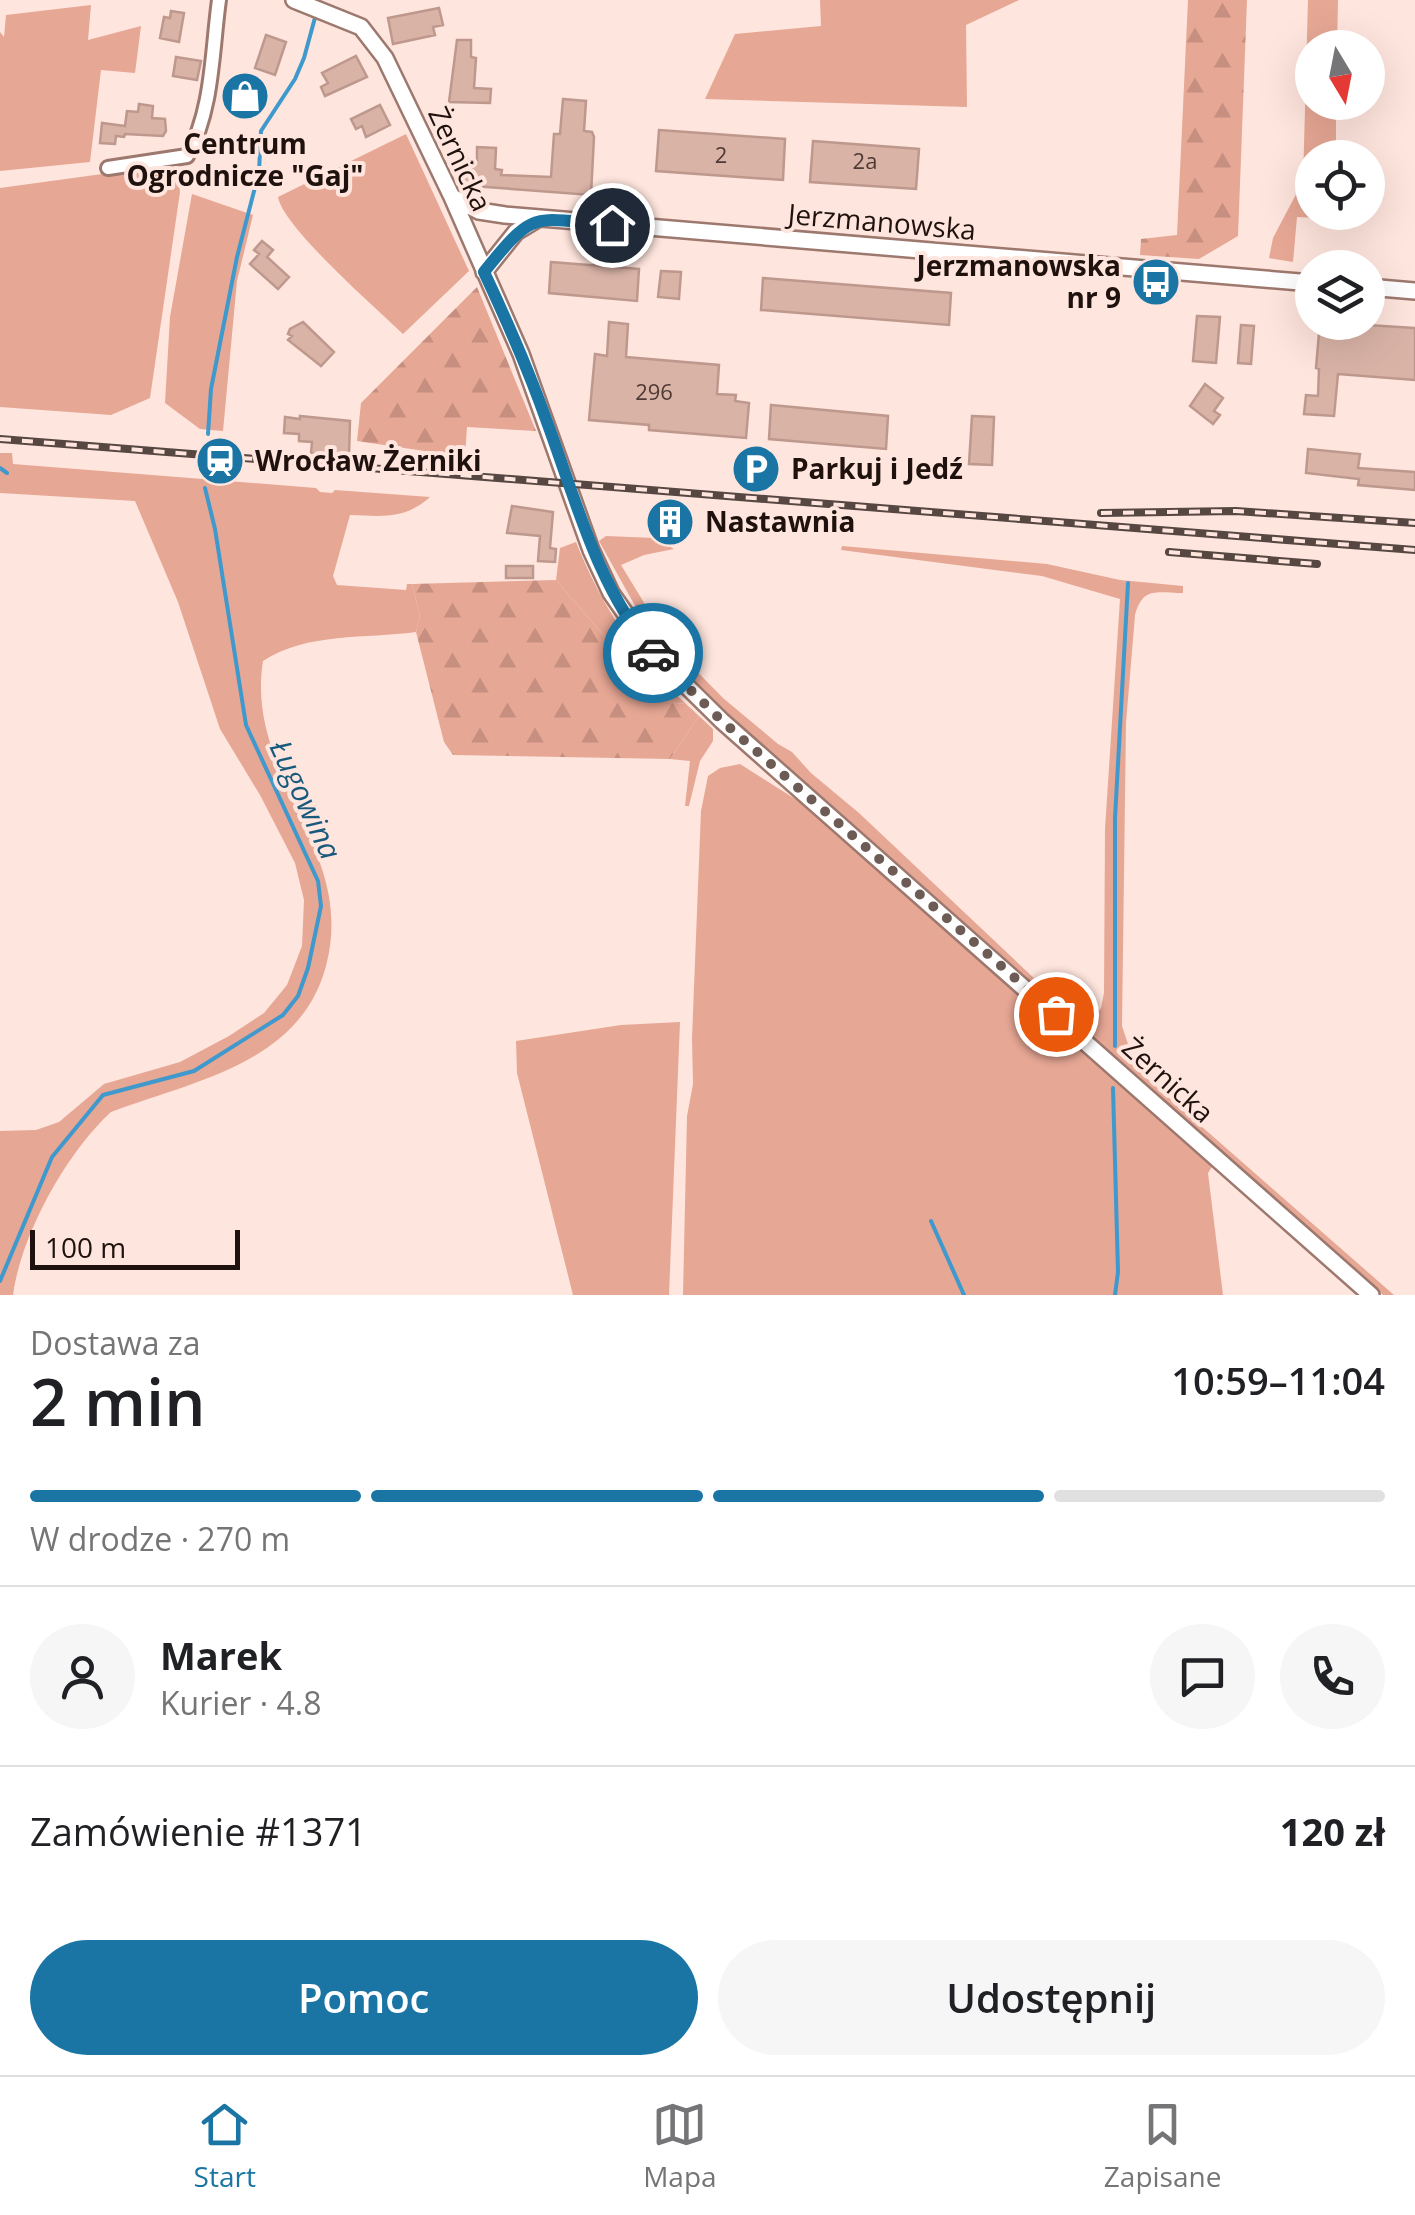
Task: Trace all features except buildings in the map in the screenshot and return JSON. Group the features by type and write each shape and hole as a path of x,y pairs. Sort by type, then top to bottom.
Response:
{"street":[{"path":"108,168 187,156 203,114 218,0"},
{"name":"Żernicka","path":"300,2 361,28 375,42 452,198 546,417 598,564 625,616 653,653 722,721 1372,1295"},
{"name":"Jerzmanowska","path":"452,198 478,211 539,218 1295,282"},
{"path":"484,272 516,232 539,218"},
{"path":"1385,288 1415,291"}],"green space":[{"path":"820,0 1019,0 966,25 967,107 705,99 735,34 821,26"},
{"path":"1188,0 1247,0 1238,236 1199,259 1140,255 1141,239 1177,235"},
{"path":"1308,0 1338,0 1337,30 1307,30"},
{"path":"91,5 88,40 141,26 135,73 101,70 90,162 0,171 0,32 4,37 6,15"},
{"path":"1305,120 1336,120 1336,140 1304,140"},
{"path":"406,134 469,271 403,334 313,247 278,197"},
{"path":"168,165 178,173 180,192 150,398 111,415 0,407 0,188"},
{"path":"192,194 253,215 237,281 223,431 200,429 165,403 170,317"},
{"path":"1295,196 1293,262 1269,258 1273,238"},
{"path":"477,287 536,431 467,427 465,457 357,441 361,403"},
{"path":"0,453 12,453 13,464 316,488 332,493 335,490 430,497 402,513 350,515 333,576 337,585 406,590 407,584 412,584 420,616 416,632 318,641 298,645 263,661 264,721 282,776 315,851 330,906 330,945 313,999 293,1026 240,1064 111,1112 78,1149 48,1196 25,1247 13,1295 0,1295 0,1131 36,1130 59,1122 104,1084 180,1062 264,1013 287,985 302,946 304,900 295,863 220,729 178,602 135,501 0,493"},
{"path":"606,536 655,538 674,549 621,565 668,642 723,698 792,752 1088,1025 1101,1008 1104,993 1105,829 1120,599 1042,576 841,550 842,546 1047,564 1120,580 1183,586 1183,593 1147,595 1135,615 1126,723 1122,1026 1144,1076 1394,1295 1383,1295 685,677 643,628 644,622 599,541"},
{"path":"576,542 621,629 685,703 667,700 612,645 556,580 560,548"},
{"path":"556,580 612,645 667,700 685,703 699,716 670,759 453,755 444,742 416,632 420,616 412,584"},
{"path":"699,716 713,729 713,741 700,761 689,806 685,806 690,761 670,759"},
{"path":"740,764 811,809 1213,1165 1208,1173 1223,1295 683,1295 701,811 708,776 720,768"},
{"path":"680,1022 669,1295 573,1295 517,1073 516,1041 621,1025"}],"waterway":[{"name":"Ługowina","path":"208,434 211,389 237,257 259,172 261,131 295,79 316,14"},
{"path":"0,468 7,473"},
{"name":"Ługowina","path":"0,1281 52,1157 103,1095 194,1071 283,1015 298,996 308,968 321,906 318,881 246,725 205,488"},
{"path":"1115,1046 1115,818 1128,583"},
{"path":"1113,1088 1118,1272 1115,1295"},
{"path":"931,1221 964,1295"}],"railway":[{"path":"0,439 1415,550"},
{"path":"1101,513 1236,511 1415,523"},
{"path":"1169,552 1317,564"}],"way so far":[{"path":"653,653 722,721 1056,1014"}],"place":[{"name":"Centrum Ogrodnicze \"Gaj\"","path":"245,96"},
{"name":"Jerzmanowska nr 9","path":"1156,282"},
{"name":"Wrocław Żerniki","path":"220,461"},
{"name":"Parkuj i Jedź","path":"756,469"},
{"name":"Nastawnia","path":"670,522"}],"route":[{"path":"612,225 539,218 516,232 484,272 546,417 598,564 625,616 653,653"}]}
